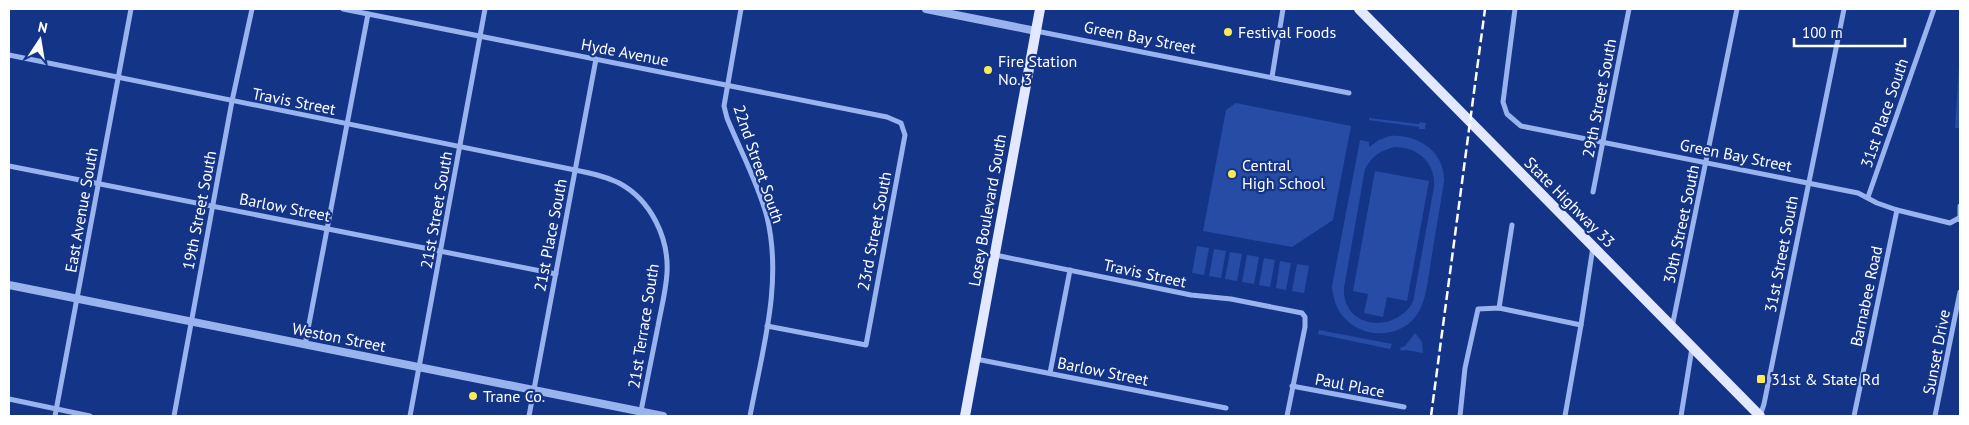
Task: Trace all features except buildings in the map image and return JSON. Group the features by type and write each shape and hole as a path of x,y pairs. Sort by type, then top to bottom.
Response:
{"main road":[{"name":"Losey Boulevard South","path":"964,416 1040,9"},
{"name":"State Highway 33","path":"1359,9 1760,416"}],"street":[{"name":"East Avenue South","path":"55,416 130,9"},
{"name":"19th Street South","path":"174,416 232,101 252,9"},
{"name":"Hyde Avenue","path":"343,9 887,117 901,123"},
{"name":"21st Street South","path":"410,416 485,9"},
{"name":"22nd Street South","path":"741,9 724,106 727,118 758,192 770,233 773,281 767,326 750,416"},
{"name":"Green Bay Street","path":"926,9 1349,93"},
{"path":"1272,78 1283,9"},
{"name":"Green Bay Street","path":"1515,9 1504,108 1507,114 1521,126 1858,193 1896,210 1950,223 1960,219"},
{"name":"29th Street South","path":"1593,192 1630,9"},
{"name":"30th Street South","path":"1672,327 1736,9"},
{"name":"31st Street South","path":"1760,416 1844,9"},
{"name":"31st Place South","path":"1868,198 1934,9"},
{"path":"305,345 368,14"},
{"name":"Travis Street","path":"9,55 575,170"},
{"name":"21st Place South","path":"529,416 596,59"},
{"name":"23rd Street South","path":"767,326 866,345 905,135 901,123"},
{"name":"Barlow Street","path":"9,166 556,274"},
{"name":"21st Terrace South","path":"575,170 606,177 632,192 654,218 663,238 666,257 666,284 641,414"},
{"path":"1960,206 1960,219"},
{"name":"Barnabee Road","path":"1854,416 1896,210"},
{"path":"1499,308 1512,225"},
{"path":"1566,416 1593,247"},
{"name":"Travis Street","path":"994,254 1191,295 1231,299 1302,313 1305,322 1292,386"},
{"path":"1050,373 1070,270"},
{"name":"Weston Street","path":"9,284 641,414 663,416"},
{"name":"Sunset Drive","path":"1936,416 1960,292"},
{"path":"1460,416 1465,368 1478,309 1499,308 1582,325"},
{"path":"1681,416 1692,348"},
{"name":"Barlow Street","path":"975,359 1226,408"},
{"path":"1287,416 1292,386"},
{"name":"Paul Place","path":"1292,386 1404,407"},
{"path":"9,399 90,416"}],"shaded area":[{"path":"1960,62 1960,128 1955,128 1959,66"},
{"path":"1236,103 1351,126 1333,220 1292,247 1203,231 1226,110"},
{"path":"1369,118 1419,124 1420,122 1426,123 1425,129 1419,129 1419,127 1369,120"},
{"path":"1390,136 1400,136 1410,138 1428,147 1440,161 1444,181 1427,288 1421,307 1413,320 1407,325 1392,332 1384,333 1367,332 1348,322 1343,317 1334,300 1332,286 1360,140 1369,142 1369,147 1379,140","holes":["1395,147 1418,153 1424,158 1429,164 1434,178 1434,187 1413,302 1404,313 1394,319 1382,323 1371,322 1360,319 1351,312 1346,301 1344,288 1365,169 1371,160 1381,152"]},
{"path":"1375,171 1429,181 1407,301 1387,297 1383,317 1364,313 1368,294 1353,291"},
{"path":"1197,246 1209,248 1204,275 1192,273"},
{"path":"1214,249 1226,251 1221,278 1209,276"},
{"path":"1230,252 1242,254 1237,281 1225,279"},
{"path":"1247,255 1259,257 1254,284 1242,282"},
{"path":"1264,258 1275,260 1270,287 1259,285"},
{"path":"1280,261 1291,263 1286,290 1276,288"},
{"path":"1297,264 1309,266 1304,293 1292,291"},
{"path":"1319,330 1392,344 1390,349 1318,334"},
{"path":"1415,333 1422,342 1423,353 1401,351 1400,348 1405,346"}],"railway":[{"path":"1431,416 1485,9"}],"place":[{"name":"Festival Foods","path":"1228,32"},
{"name":"Fire Station No. 3","path":"988,70"},
{"name":"Central High School","path":"1232,174"},
{"name":"31st & State Rd","path":"1761,379"},
{"name":"Trane Co.","path":"473,396"}]}
